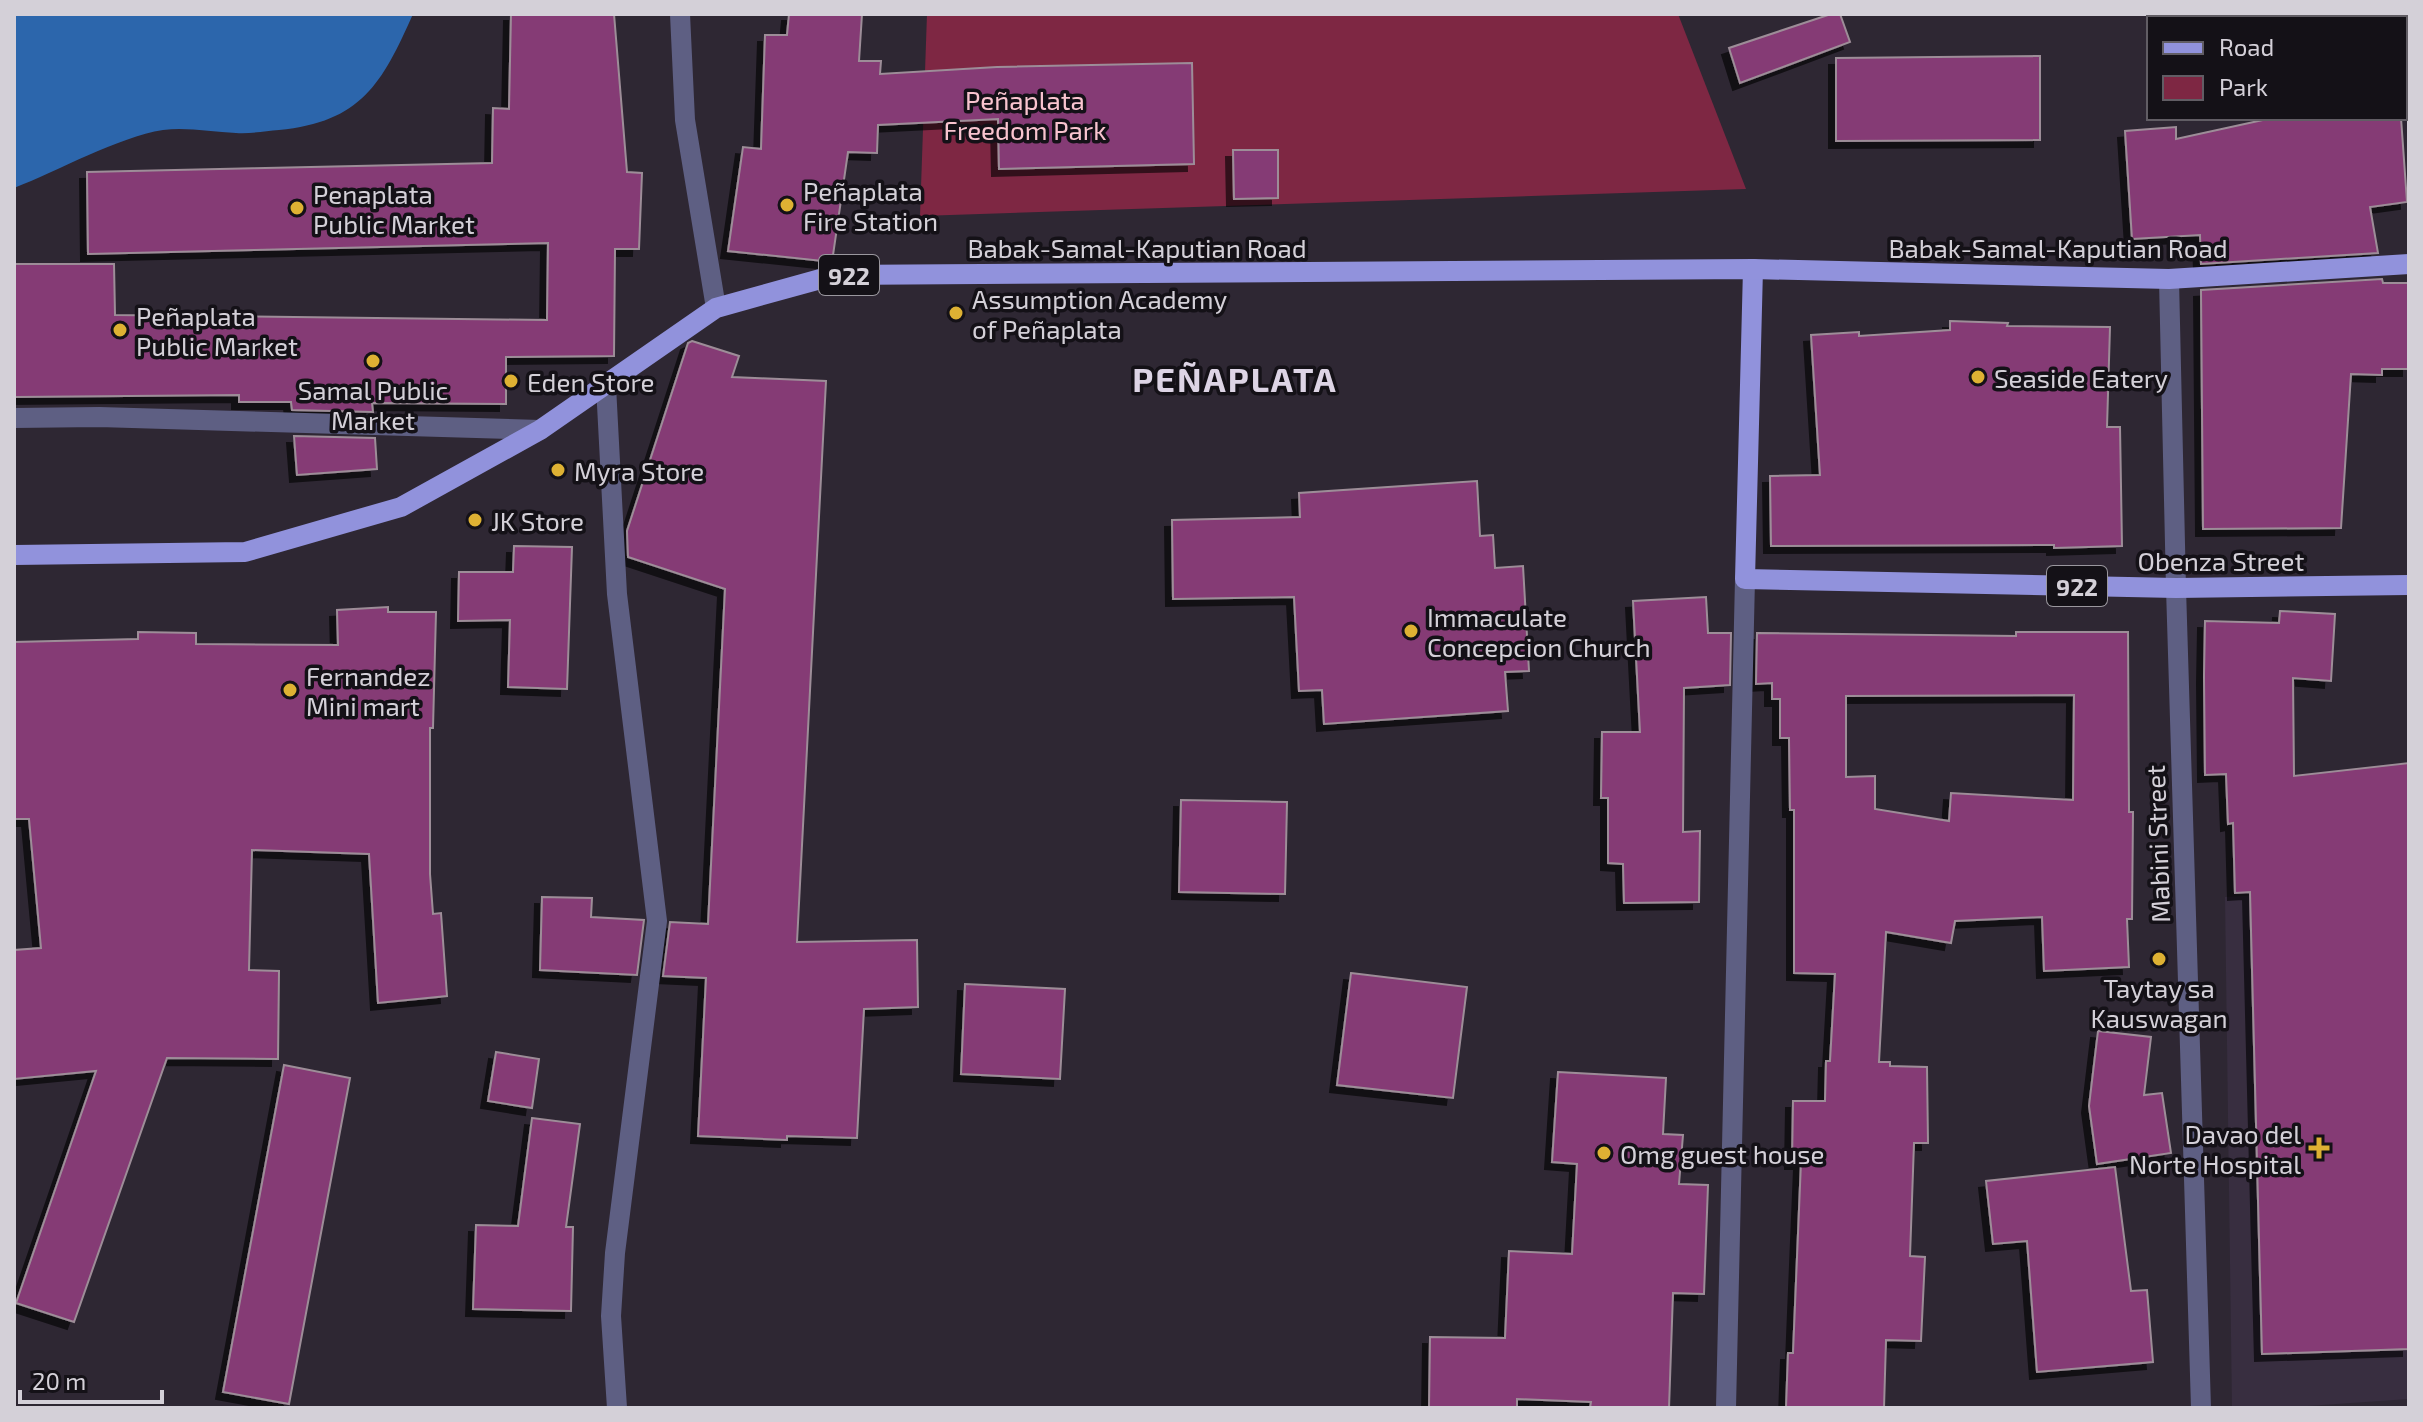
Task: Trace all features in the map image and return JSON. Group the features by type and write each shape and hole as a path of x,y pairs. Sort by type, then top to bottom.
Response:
{"main road":[{"name":"Babak-Samal-Kaputian Road","path":"14,555 245,552 401,507 540,430 716,308 835,275 1753,269 2169,279 2409,264"},
{"path":"1745,579 1753,269"},
{"name":"Obenza Street","path":"1745,579 2176,588 2409,585"}],"street":[{"path":"680,14 685,120 716,308"},
{"name":"Mabini Street","path":"2169,279 2201,1408"},
{"path":"606,386 617,594 657,921 615,1253 611,1316 617,1408"},
{"path":"14,418 99,417 540,430"},
{"path":"1726,1408 1745,579"}],"shaded area":[{"name":"Davao del Norte Hospital","path":"2409,888 2409,1399 2232,1408 2225,897"}],"green space":[{"name":"Peñaplata Freedom Park","path":"927,14 1678,14 1746,189 920,216"}],"water":[{"path":"14,14 413,14 379,79 349,108 330,118 307,126 252,133 163,130 108,147 14,188"}],"building":[{"path":"511,14 614,14 627,172 642,173 639,249 615,249 614,356 506,357 506,404 372,403 373,412 292,410 291,402 239,402 239,395 14,397 14,264 114,264 115,315 547,320 548,243 88,254 87,172 492,163 493,108 509,109"},
{"path":"789,14 862,14 859,61 881,61 880,74 997,67 1192,63 1194,164 999,169 998,119 878,125 877,153 848,152 832,262 728,251 743,147 761,149 765,35 787,35"},
{"path":"1831,14 1840,14 1850,42 1740,83 1729,48"},
{"path":"2040,56 2040,140 1836,141 1836,58"},
{"path":"2263,120 2401,120 2407,202 2370,207 2378,253 2201,264 2200,235 2132,239 2125,131 2176,127 2176,139"},
{"path":"1233,150 1278,150 1278,198 1234,199"},
{"path":"2382,279 2383,283 2409,283 2409,369 2382,369 2382,375 2351,374 2341,528 2203,529 2201,290"},
{"path":"1950,321 2008,323 2007,326 2110,327 2107,427 2120,427 2122,546 1771,546 1770,476 1820,475 1811,335 1859,332 1859,336 1950,330"},
{"path":"692,341 739,356 732,377 826,381 797,942 917,940 918,1007 864,1009 857,1138 787,1136 787,1140 698,1136 706,978 663,976 670,922 708,924 725,589 628,557 627,531 688,343"},
{"path":"294,436 375,438 377,469 297,475"},
{"name":"Immaculate Concepcion Church","path":"1477,481 1480,536 1493,535 1495,568 1523,566 1529,671 1505,672 1508,711 1324,724 1322,690 1299,691 1294,597 1173,599 1172,520 1300,517 1299,493"},
{"path":"514,546 572,547 567,689 508,687 510,620 458,621 459,572 513,572"},
{"path":"1706,597 1708,633 1731,633 1730,685 1684,688 1683,832 1700,831 1699,902 1624,903 1623,864 1608,863 1608,798 1601,798 1602,732 1640,732 1633,601"},
{"path":"388,607 388,612 436,612 433,728 430,728 430,874 433,914 441,913 447,996 378,1003 369,854 252,850 249,970 279,971 278,1059 167,1058 74,1322 16,1303 96,1071 14,1079 14,950 41,948 29,819 14,819 14,642 138,639 138,632 196,633 196,644 338,645 337,610"},
{"name":"Davao del Norte Hospital","path":"2280,611 2335,614 2331,681 2293,678 2294,776 2409,763 2409,1349 2262,1354 2250,892 2235,893 2233,823 2228,824 2226,774 2205,775 2205,621 2279,623"},
{"path":"2016,632 2128,632 2129,812 2133,812 2132,919 2127,919 2129,967 2044,971 2042,917 1955,921 1951,943 1886,932 1879,1062 1890,1062 1890,1066 1927,1067 1928,1143 1914,1143 1910,1256 1925,1257 1921,1341 1886,1340 1884,1408 1786,1408 1788,1353 1793,1353 1801,1162 1792,1162 1793,1101 1825,1101 1835,974 1794,973 1794,810 1790,810 1789,738 1780,738 1780,699 1772,699 1772,683 1756,684 1757,633 2016,636","holes":["2074,695 2073,800 1951,793 1949,821 1875,809 1875,776 1846,777 1846,696"]},
{"path":"1181,800 1287,802 1285,894 1179,892"},
{"path":"542,897 592,898 591,917 644,920 637,975 540,970"},
{"path":"1351,973 1467,987 1453,1098 1337,1085"},
{"path":"965,984 1065,989 1060,1079 961,1074"},
{"path":"2098,1031 2151,1037 2144,1095 2162,1093 2171,1153 2097,1164 2089,1106"},
{"path":"496,1052 539,1059 532,1108 488,1101"},
{"path":"284,1065 350,1078 289,1404 223,1392"},
{"path":"1558,1072 1666,1078 1663,1134 1683,1135 1679,1184 1708,1185 1704,1294 1673,1293 1669,1408 1590,1408 1591,1402 1517,1399 1517,1408 1429,1408 1430,1337 1505,1338 1509,1251 1572,1254 1577,1164 1552,1162"},
{"path":"532,1118 580,1124 566,1227 573,1227 571,1311 473,1309 476,1225 518,1226"},
{"path":"2115,1167 2131,1291 2147,1290 2153,1362 2037,1372 2027,1241 1993,1244 1986,1181"}],"place":[{"name":"Peñaplata Fire Station","path":"787,205"},
{"name":"Penaplata Public Market","path":"297,208"},
{"name":"Assumption Academy of Peñaplata","path":"956,313"},
{"name":"Peñaplata Public Market","path":"120,330"},
{"name":"Samal Public Market","path":"373,361"},
{"name":"Seaside Eatery","path":"1978,377"},
{"name":"Eden Store","path":"511,381"},
{"name":"Myra Store","path":"558,470"},
{"name":"JK Store","path":"475,520"},
{"name":"Immaculate Concepcion Church","path":"1411,631"},
{"name":"Fernandez Mini mart","path":"290,690"},
{"name":"Taytay sa Kauswagan","path":"2159,959"},
{"name":"Davao del Norte Hospital","path":"2319,1148"},
{"name":"Omg guest house","path":"1604,1153"}],"district":[{"name":"PEÑAPLATA","path":"1235,378"}]}
